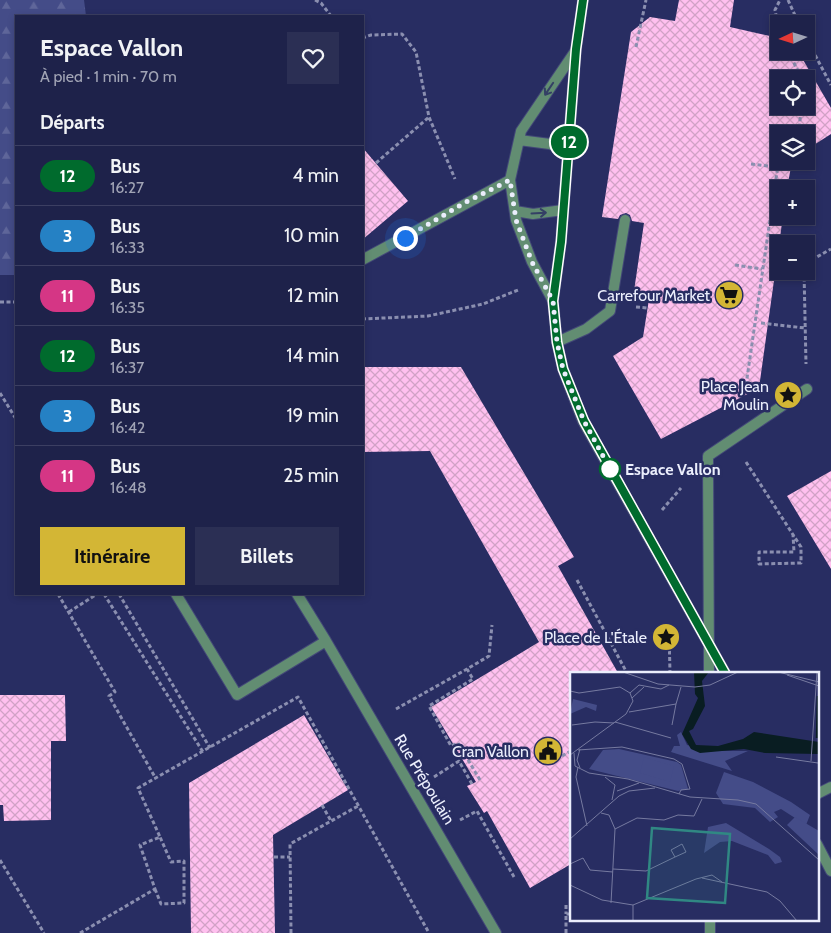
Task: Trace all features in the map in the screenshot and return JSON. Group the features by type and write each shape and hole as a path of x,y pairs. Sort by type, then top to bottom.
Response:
{"street":[{"path":"582,0 576,49 564,210 553,301 557,342 563,369 584,421 723,672"},
{"path":"553,301 532,262 515,211 510,180 521,131 576,49"},
{"path":"519,140 550,144 568,151"},
{"path":"364,259 510,180"},
{"path":"515,211 533,214 564,210"},
{"path":"557,342 586,329 610,311 625,220"},
{"path":"709,672 708,456 807,389"},
{"path":"177,595 237,695 326,641"},
{"name":"Rue Prépoulain","path":"299,595 414,789 496,933"},
{"path":"818,794 831,787"},
{"path":"818,846 831,871"},
{"path":"710,920 710,933"}],"path":[{"path":"315,0 321,3 330,15"},
{"path":"636,48 646,0"},
{"path":"776,15 775,10 780,0"},
{"path":"788,0 795,15"},
{"path":"364,38 386,33 402,34 416,52 429,117 456,182"},
{"path":"815,55 831,85"},
{"path":"376,163 429,117"},
{"path":"751,164 770,166"},
{"path":"746,385 777,170"},
{"path":"815,258 831,249"},
{"path":"735,265 762,269"},
{"path":"804,280 807,389"},
{"path":"364,319 428,316 483,304 542,281"},
{"path":"0,302 15,302"},
{"path":"761,323 805,328"},
{"path":"0,393 15,417"},
{"path":"732,440 801,546 801,563 759,564 759,552 794,552 793,536"},
{"path":"640,522 662,510 708,456"},
{"path":"577,580 627,672"},
{"path":"59,595 115,692 108,696 156,779"},
{"path":"69,612 95,595"},
{"path":"105,595 203,752"},
{"path":"121,595 210,748"},
{"path":"373,722 489,656 492,625"},
{"path":"467,669 473,679 429,706 452,746 458,742 480,780"},
{"path":"160,837 140,846 155,889 161,904 184,903 184,861 171,862 160,837 138,788 298,697 429,933"},
{"path":"562,756 570,752"},
{"path":"414,789 459,760 472,784"},
{"path":"322,805 331,821"},
{"path":"292,933 290,844 358,806"},
{"path":"454,824 477,811 514,877"},
{"path":"274,857 290,857"},
{"path":"0,860 44,933"},
{"path":"80,933 155,889"},
{"path":"566,905 566,933"}],"green space":[{"path":"0,0 84,0 86,15 15,15 15,275 0,275"}],"building":[{"path":"679,0 734,0 730,27 770,36 770,60 803,60 809,70 770,70 770,115 815,115 815,80 831,108 831,134 815,144 815,125 770,125 770,170 790,170 789,180 770,180 770,225 782,225 780,235 770,235 770,280 774,280 759,388 661,439 613,356 643,337 650,293 634,291 644,223 632,221 630,215 626,213 620,215 618,219 602,217 631,32 650,17 675,21"},
{"path":"364,149 408,201 364,238"},
{"path":"364,367 461,367 574,557 558,566 617,672 570,672 570,865 530,888 487,811 484,813 467,786 476,782 431,707 539,642 430,451 364,452"},
{"path":"831,471 831,569 787,496"},
{"path":"0,695 65,695 66,741 51,741 51,820 4,821 3,805 0,805"},
{"path":"304,715 348,790 273,835 275,933 191,933 189,783"}],"bus line":[{"name":"12","path":"583,0 576,49 561,242 553,301 557,342 563,369 584,421 724,672"}],"place":[{"name":"Carrefour Market","path":"729,295"},
{"name":"Place Jean Moulin","path":"788,395"},
{"name":"Espace Vallon","path":"610,469"},
{"name":"Place de L'Étale","path":"666,637"},
{"name":"Cran Vallon","path":"548,751"}],"route":[{"path":"405,238 466,202 510,180 516,220 532,262 553,301 557,342 563,369 584,421 610,469"}]}
